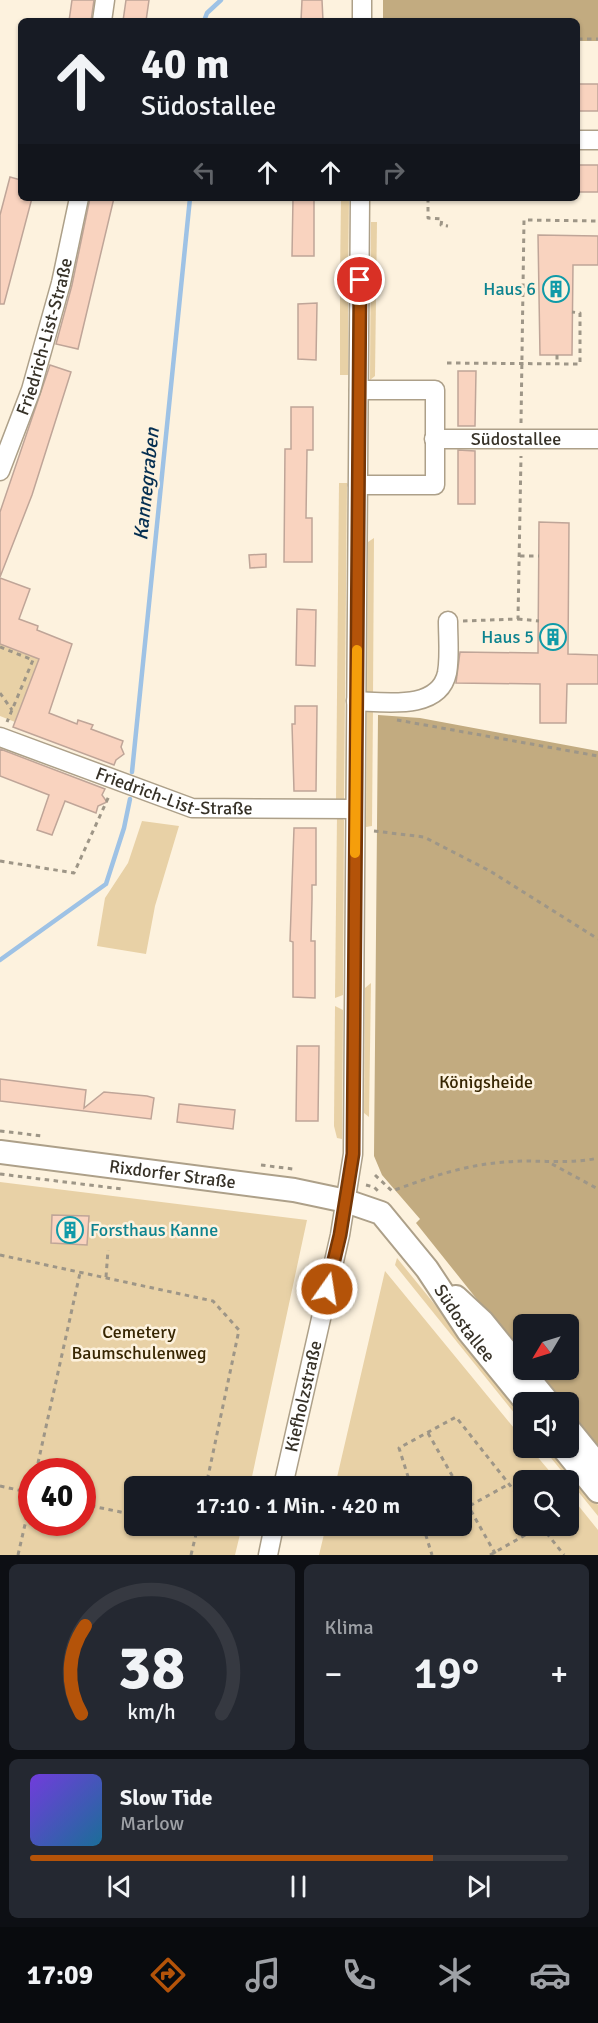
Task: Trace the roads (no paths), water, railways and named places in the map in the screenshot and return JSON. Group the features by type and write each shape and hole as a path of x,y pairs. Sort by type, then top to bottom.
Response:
{"main road":[{"name":"Rixdorfer Straße","path":"0,1152 238,1181 346,1201"},
{"name":"Südostallee","path":"346,1201 381,1213 427,1269 468,1331 518,1392"},
{"name":"Südostallee","path":"427,1269 482,1321 540,1392"},
{"path":"579,1442 598,1465"},
{"path":"571,1458 598,1491"}],"street":[{"path":"102,18 105,0"},
{"path":"362,0 362,18"},
{"path":"580,140 598,140"},
{"name":"Friedrich-List-Straße","path":"0,471 33,381 61,283 78,201"},
{"path":"346,1201 353,1154 360,201"},
{"path":"358,485 435,485 435,390 359,390"},
{"name":"Südostallee","path":"434,440 598,439"},
{"path":"356,701 420,700 430,697 439,690 446,675 448,621"},
{"name":"Friedrich-List-Straße","path":"0,737 192,808 355,809"},
{"name":"Kiefholzstraße","path":"285,1476 346,1201"},
{"path":"268,1555 272,1536"}],"waterway":[{"name":"Kannegraben","path":"205,18 207,13 221,0"},
{"name":"Kannegraben","path":"132,772 190,201"},
{"name":"Kannegraben","path":"0,960 106,884 124,828 130,799"}],"place":[{"name":"Haus 6","path":"556,289"},
{"name":"Haus 5","path":"553,637"},
{"name":"Forsthaus Kanne","path":"70,1230"}],"park label":[{"name":"Königsheide","path":"486,1082"},
{"name":"Cemetery Baumschulenweg","path":"139,1342"}]}
